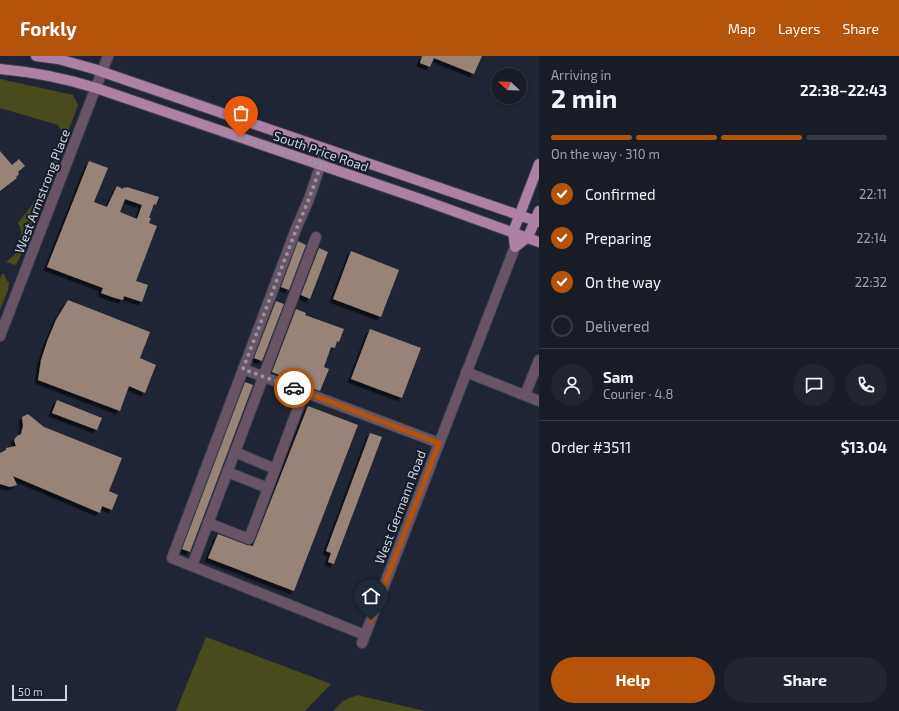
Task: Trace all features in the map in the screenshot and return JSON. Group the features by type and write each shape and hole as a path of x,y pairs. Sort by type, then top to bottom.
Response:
{"main road":[{"name":"South Price Road","path":"36,56 71,63 102,72 519,215 538,218"},
{"name":"South Price Road","path":"0,69 27,71 53,76 96,88 539,242"},
{"name":"West Germann Road","path":"515,247 513,232 539,164"},
{"path":"515,247 528,237 538,218"}],"street":[{"name":"West Armstrong Place","path":"0,336 108,56"},
{"path":"316,237 192,566 172,558 309,199 326,150"},
{"name":"West Germann Road","path":"192,566 363,639 515,247"},
{"path":"525,395 539,360"},
{"path":"243,369 439,443"},
{"path":"466,372 539,401"},
{"path":"208,524 249,539 304,392"},
{"path":"234,452 275,469"},
{"path":"227,472 268,488"}],"shaded area":[{"path":"0,79 73,95 78,105 50,181 44,191 40,190 43,188 63,134 58,125 0,108"},
{"path":"36,200 40,202 22,253 16,265 6,262 19,251 15,245 21,235 21,229 18,223"},
{"path":"2,274 4,274 9,282 8,290 0,310 0,279"},
{"path":"206,637 331,684 305,711 176,711"},
{"path":"357,695 425,711 333,711 343,701"}],"building":[{"path":"422,56 482,56 474,74 434,58 430,67 420,63"},
{"path":"0,151 12,165 19,159 25,166 18,172 19,174 16,177 17,178 0,191"},
{"path":"89,161 108,168 94,202 107,207 117,186 123,189 124,187 127,187 159,197 156,205 154,204 149,218 151,218 149,223 157,226 136,281 148,285 142,302 124,296 123,300 101,293 103,288 47,267","holes":["125,199 142,205 137,219 120,212"]},
{"path":"298,241 306,245 289,290 281,287"},
{"path":"319,248 328,252 310,299 301,295"},
{"path":"351,251 399,270 381,317 333,299"},
{"path":"68,300 150,332 140,358 156,365 145,393 129,386 120,411 38,380 41,360 48,339 56,320"},
{"path":"276,301 284,304 262,361 254,358"},
{"path":"296,309 306,313 305,315 344,329 335,348 331,347 324,367 329,369 320,391 309,387 310,384 283,374 282,376 272,372"},
{"path":"370,329 421,348 402,398 351,379"},
{"path":"245,382 253,385 190,552 182,549"},
{"path":"57,400 102,418 97,430 52,413"},
{"path":"308,406 358,425 294,591 208,558 218,534 253,546"},
{"path":"28,414 44,427 122,458 109,491 118,495 112,510 102,506 100,513 13,476 17,485 10,487 0,484 0,453 6,450 6,448 16,446 14,440 21,434 23,426 22,417"},
{"path":"370,433 382,437 334,564 328,562 331,553 326,551"}],"way so far":[{"path":"241,137 321,165 243,369 294,388"}],"route":[{"path":"294,388 439,443 371,620"}]}
